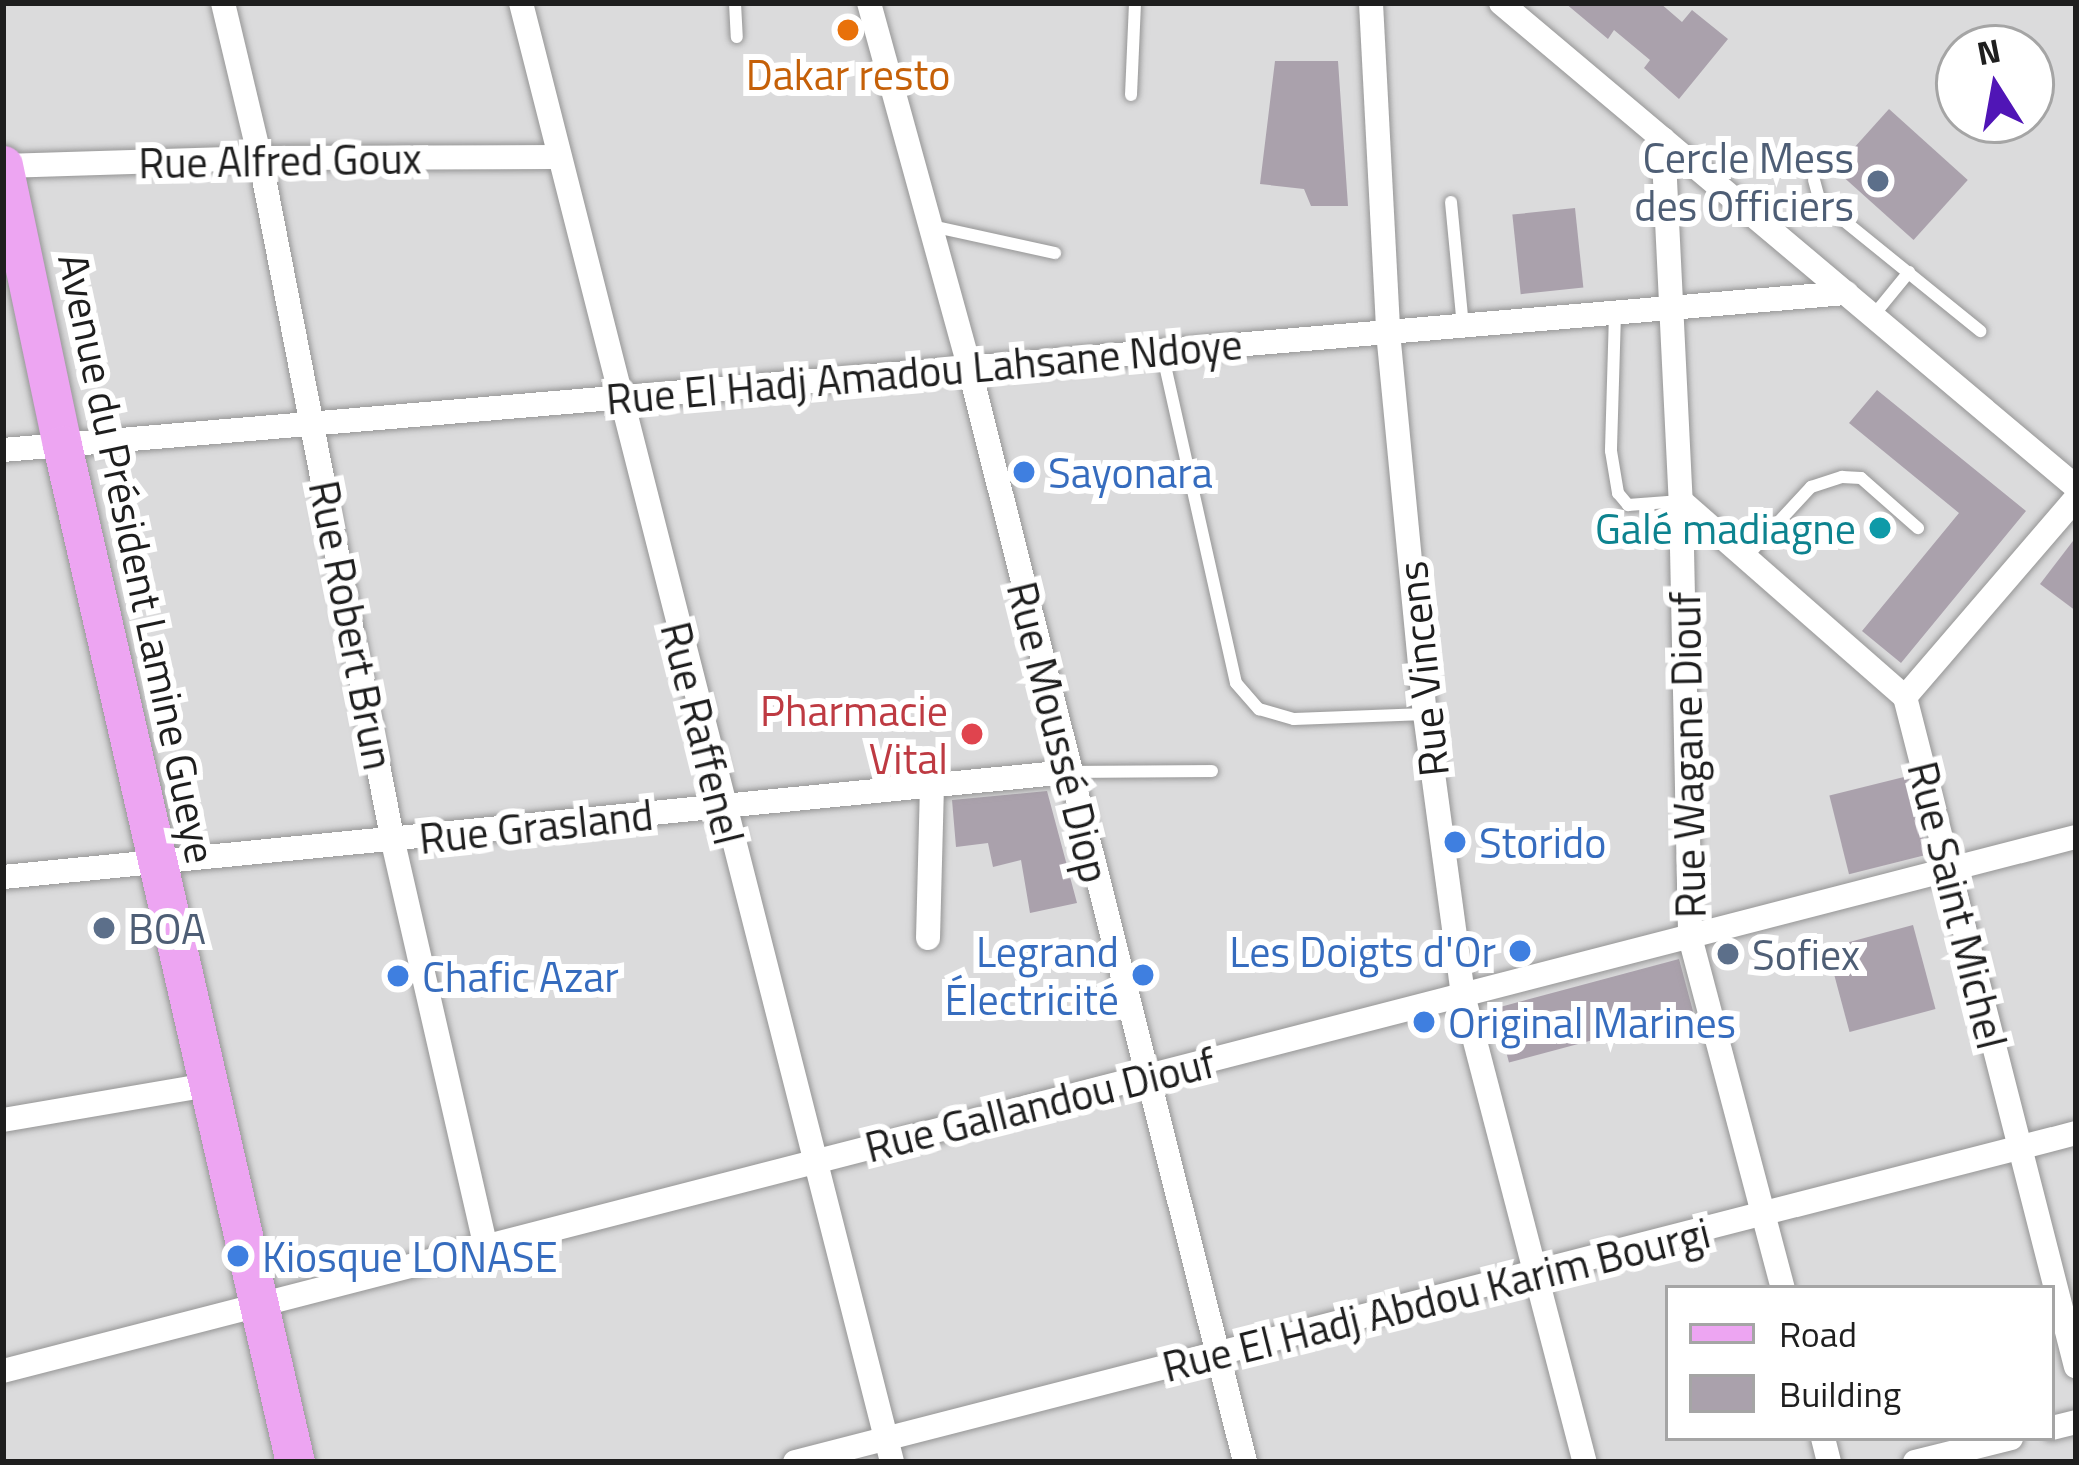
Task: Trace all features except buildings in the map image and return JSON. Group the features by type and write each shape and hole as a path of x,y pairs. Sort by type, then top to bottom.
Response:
{"main road":[{"name":"Avenue du Président Lamine Gueye","path":"3,166 62,445 295,1462"}],"street":[{"name":"Rue Robert Brun","path":"223,3 260,158 393,842 486,1247"},
{"name":"Rue Raffenel","path":"520,3 617,398 889,1449"},
{"name":"Rue Moussé Diop","path":"868,3 969,368 1245,1462"},
{"name":"Rue Vincens","path":"1371,3 1388,332 1425,714 1463,995 1586,1462"},
{"path":"1501,3 2076,487"},
{"name":"Rue Wagane Diouf","path":"1663,139 1681,502 1690,937 1782,1285"},
{"name":"Rue Alfred Goux","path":"3,166 260,158 557,157"},
{"name":"Rue El Hadj Amadou Lahsane Ndoye","path":"3,450 1846,293"},
{"path":"1681,502 1748,555 1905,697 2076,498"},
{"name":"Rue Saint Michel","path":"1905,697 2076,1367"},
{"name":"Rue Grasland","path":"3,877 1069,772"},
{"path":"928,938 932,786"},
{"name":"Rue Gallandou Diouf","path":"3,1371 2076,837"},
{"path":"3,1120 207,1084"},
{"name":"Rue El Hadj Abdou Karim Bourgi","path":"795,1462 889,1449 1217,1354 1764,1217 2076,1133"},
{"path":"1915,1462 1999,1441"}],"lane":[{"path":"735,3 736,37"},
{"path":"1131,95 1135,3"},
{"path":"1814,180 1819,199 1832,212 1980,331"},
{"path":"1450,202 1463,326"},
{"path":"930,226 1055,253"},
{"path":"1874,316 1909,272"},
{"path":"1615,312 1611,452 1618,493 1628,505 1681,502"},
{"path":"1162,351 1237,683 1259,709 1294,719 1425,714"},
{"path":"1748,555 1811,488 1842,477 1861,478 1918,528"},
{"path":"1069,772 1212,771"}],"shaded area":[{"path":"3,3 2076,3 2076,1462 3,1462"}],"place":[{"name":"Dakar resto","path":"848,30"},
{"name":"Cercle Mess des Officiers","path":"1878,181"},
{"name":"Sayonara","path":"1024,472"},
{"name":"Galé madiagne","path":"1880,528"},
{"name":"Pharmacie Vital","path":"972,734"},
{"name":"Storido","path":"1455,842"},
{"name":"BOA","path":"104,928"},
{"name":"Les Doigts d'Or","path":"1520,951"},
{"name":"Sofiex","path":"1728,954"},
{"name":"Legrand Électricité","path":"1143,975"},
{"name":"Chafic Azar","path":"398,976"},
{"name":"Original Marines","path":"1424,1022"},
{"name":"Kiosque LONASE","path":"238,1256"}]}
